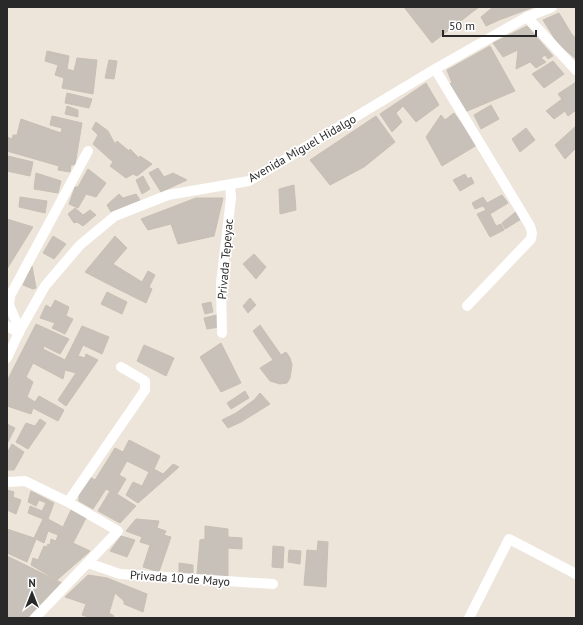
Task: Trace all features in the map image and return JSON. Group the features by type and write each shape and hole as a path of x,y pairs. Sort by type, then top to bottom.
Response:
{"street":[{"name":"Avenida Miguel Hidalgo","path":"7,358 19,331 45,286 80,245 116,216 168,195 249,181 435,69 528,17 552,7"},
{"path":"528,17 576,70"},
{"path":"435,69 530,226 532,233 531,238 467,306"},
{"path":"19,331 9,305 10,296 88,151"},
{"name":"Privada Tepeyac","path":"222,333 221,283 231,198 230,185"},
{"path":"7,326 19,331"},
{"path":"68,502 145,390 145,381 121,367"},
{"path":"7,482 25,481 68,502 118,531 35,618"},
{"path":"469,618 509,539 576,574"},
{"name":"Privada 10 de Mayo","path":"88,563 120,574 273,584"}],"building":[{"path":"404,7 479,7 432,43"},
{"path":"493,7 534,7 486,26 481,17"},
{"path":"559,13 576,39 576,59 558,44 543,20"},
{"path":"527,26 553,56 548,59 545,55 541,58 546,62 536,68 530,62 516,69 518,50 503,57 493,43"},
{"path":"490,46 515,91 465,112 449,84 452,83 447,70"},
{"path":"47,51 69,56 67,69 74,71 77,58 97,60 93,94 62,88 64,78 55,75 58,65 45,61"},
{"path":"109,60 117,61 114,79 105,78"},
{"path":"553,61 564,74 544,88 532,74"},
{"path":"576,82 576,110 568,116 565,111 554,119 546,111 562,99 558,94"},
{"path":"426,83 439,105 416,122 403,106 396,113 402,122 392,132 380,114"},
{"path":"67,93 92,99 89,108 65,103"},
{"path":"491,105 499,119 481,129 474,115"},
{"path":"67,106 78,110 78,117 65,114"},
{"path":"454,113 477,145 442,166 426,137 441,115 445,120"},
{"path":"52,116 82,123 75,165 71,165 70,172 58,170 59,166 7,151 7,137 12,139 13,135 17,135 21,119 61,133 62,128 50,125"},
{"path":"376,116 395,142 364,167 330,185 310,160"},
{"path":"96,122 108,131 115,144 117,141 129,151 130,149 139,158 140,156 152,164 137,176 133,174 126,178 110,166 113,162 93,144 98,135 92,129"},
{"path":"576,126 576,148 565,159 555,145"},
{"path":"526,128 535,140 520,152 512,139"},
{"path":"8,156 33,162 30,176 7,171"},
{"path":"158,168 164,177 173,173 187,180 161,192 149,173"},
{"path":"88,169 106,183 96,197 86,194 78,208 69,204 75,187 78,187"},
{"path":"36,173 61,181 58,193 34,189"},
{"path":"465,174 468,179 471,177 474,183 460,191 453,180"},
{"path":"143,176 150,189 142,194 136,180"},
{"path":"294,185 296,210 280,214 279,189"},
{"path":"119,194 123,198 136,194 140,200 111,212 107,205"},
{"path":"502,195 508,203 490,214 496,226 501,224 504,230 490,237 477,214 486,210 483,206 475,209 472,203 483,197 487,203"},
{"path":"20,197 47,201 45,213 19,207"},
{"path":"196,198 223,198 214,236 178,244 171,224 148,230 141,219"},
{"path":"75,208 83,215 90,210 96,215 83,226 77,222 74,223 68,214"},
{"path":"518,210 523,218 505,229 502,223"},
{"path":"7,219 33,227 7,269"},
{"path":"53,236 66,244 54,259 43,253"},
{"path":"115,236 127,248 113,264 142,282 148,271 155,275 149,287 152,289 146,303 85,272"},
{"path":"254,254 266,267 256,279 243,264"},
{"path":"32,266 36,288 33,289 23,285"},
{"path":"107,292 127,302 122,314 101,304"},
{"path":"250,298 256,305 248,313 243,306"},
{"path":"55,300 69,307 66,316 73,319 65,334 52,328 55,323 40,318 46,305 51,308"},
{"path":"211,302 213,312 205,314 202,304"},
{"path":"217,315 219,327 207,329 204,318"},
{"path":"36,324 69,339 60,354 44,346 43,349 65,360 82,326 109,337 102,354 83,345 78,356 85,358 86,354 98,360 66,406 58,400 76,373 65,370 63,379 33,363 26,377 33,382 27,397 35,402 39,396 64,410 58,421 33,408 31,414 7,406 7,381"},
{"path":"260,325 281,355 286,352 290,358 292,365 290,378 287,383 280,384 270,381 260,368 273,360 253,331"},
{"path":"221,343 241,383 221,392 200,357"},
{"path":"144,345 174,358 166,376 137,361"},
{"path":"245,391 249,398 231,409 227,403"},
{"path":"260,393 270,404 241,422 228,428 222,420 236,413 254,400"},
{"path":"40,419 46,423 28,449 16,442 26,423 35,426"},
{"path":"7,424 15,428 8,442 7,441"},
{"path":"129,440 160,456 154,469 163,474 173,464 179,467 138,503 126,495 133,482 142,486 149,472 127,461 119,475 126,479 117,494 136,506 120,523 98,511 110,491 106,489 93,509 79,501 79,494 90,477 95,480 115,448 123,452"},
{"path":"12,444 24,452 14,470 7,470 7,453"},
{"path":"7,490 14,492 13,497 21,500 16,514 7,510"},
{"path":"31,491 54,503 48,519 63,527 71,510 86,518 73,543 90,551 57,580 31,565 33,558 38,560 44,546 47,547 48,544 50,545 51,539 56,541 58,535 48,531 44,543 36,539 27,562 7,553 7,529 34,538 43,519 28,513 30,506 42,511 46,503 39,500 36,506 28,502"},
{"path":"136,519 159,521 157,528 166,531 164,535 171,537 159,572 143,567 150,545 140,542 142,537 126,531"},
{"path":"205,526 228,529 228,537 242,538 242,549 228,548 228,577 197,574 200,540 205,539"},
{"path":"121,536 135,540 127,557 110,551"},
{"path":"318,541 328,542 326,587 304,585 307,550 317,551"},
{"path":"273,546 284,547 283,568 272,567"},
{"path":"289,550 301,551 300,564 288,562"},
{"path":"7,556 64,584 27,618 7,618"},
{"path":"179,563 193,565 193,576 179,575"},
{"path":"88,575 107,578 147,594 143,612 124,604 124,601 115,593 109,613 114,616 113,618 92,618 82,615 86,604 65,597"}]}
